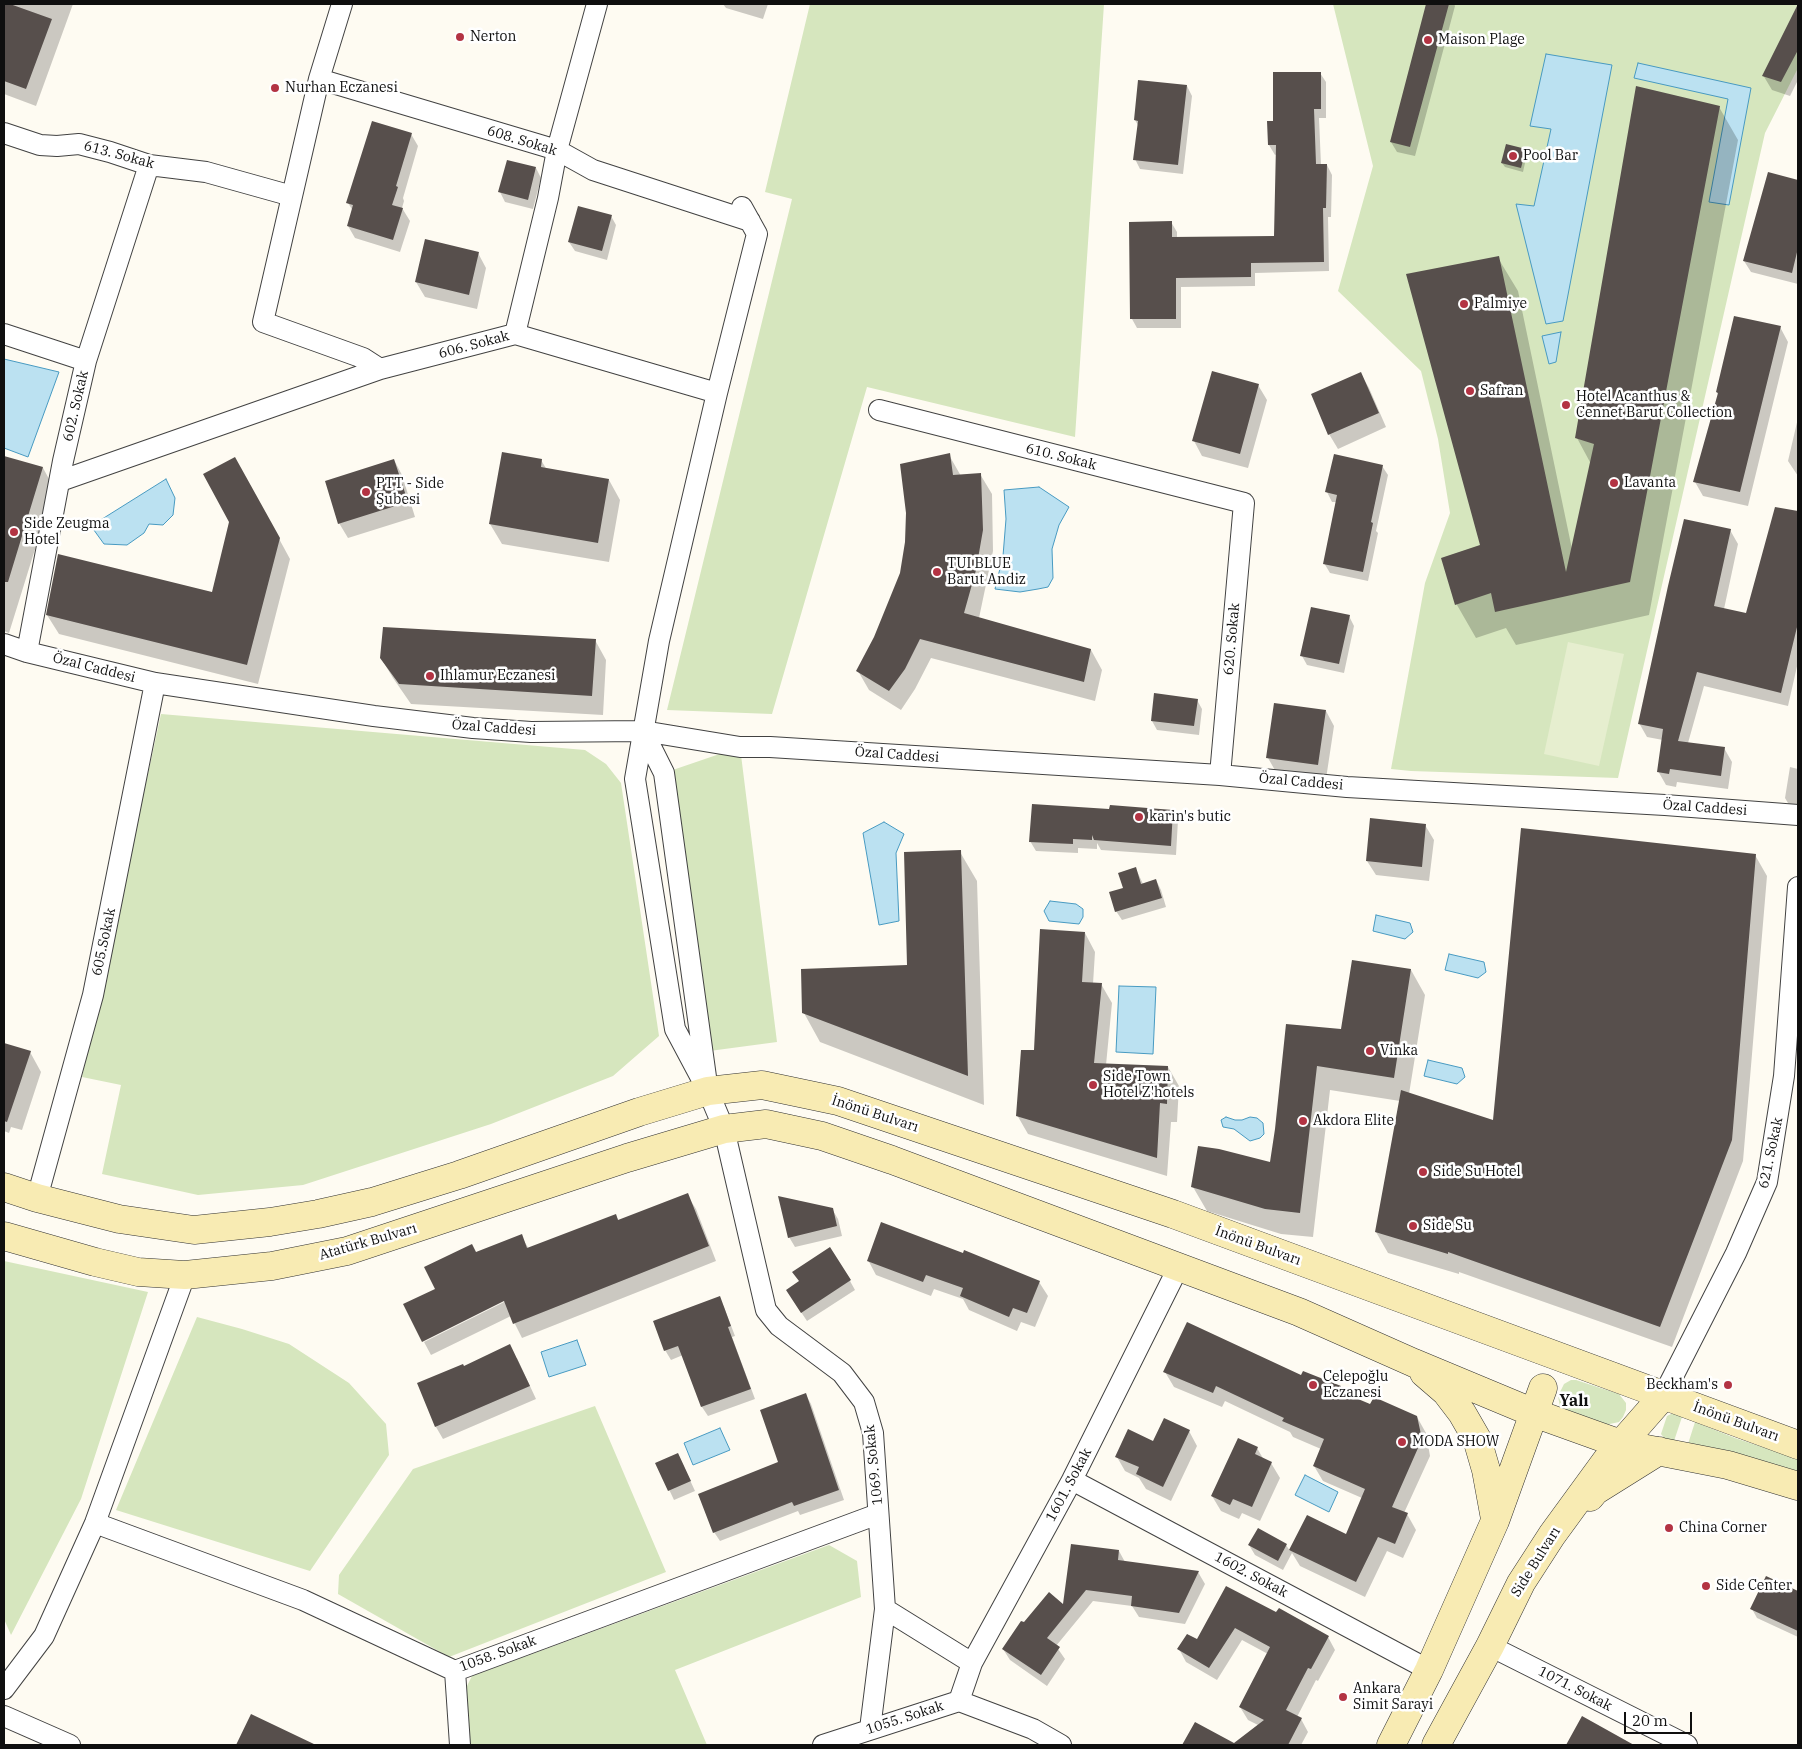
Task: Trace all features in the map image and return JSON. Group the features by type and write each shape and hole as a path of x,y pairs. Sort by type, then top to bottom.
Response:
{"main road":[{"name":"İnönü Bulvarı","path":"708,1091 762,1085 838,1101 1173,1214 1798,1445"},
{"path":"4,1187 119,1220 194,1230 270,1222 372,1202 459,1175 639,1112 708,1091"},
{"path":"724,1129 766,1124 822,1136 892,1160 1299,1312 1414,1363 1538,1400 1542,1398 1550,1416 1559,1422 1618,1436 1659,1451 1728,1465 1798,1486"},
{"name":"Atatürk Bulvarı","path":"4,1236 138,1272 185,1275 272,1266 347,1251 627,1158 724,1129"},
{"path":"1414,1363 1446,1392 1462,1413 1477,1439 1486,1470 1495,1522"},
{"path":"1391,1745 1430,1670 1495,1522 1546,1379 1553,1371 1562,1366 1572,1364 1582,1366"},
{"path":"1618,1436 1639,1420 1642,1411 1641,1401 1637,1392 1621,1380"},
{"name":"Side Bulvarı","path":"1436,1745 1490,1646 1521,1583 1552,1535 1606,1461 1618,1436 1663,1396"},
{"path":"1552,1535 1595,1492 1659,1451"}],"street":[{"path":"342,4 320,79 263,322 363,358 380,369"},
{"path":"514,334 548,198 557,150 597,4"},
{"name":"608. Sokak","path":"320,79 557,150 593,170 746,214 757,234 717,393"},
{"name":"613. Sokak","path":"4,133 40,145 79,144 149,165 206,172 292,196"},
{"name":"602. Sokak","path":"28,652 60,481 86,362 149,165"},
{"path":"4,334 86,362"},
{"name":"606. Sokak","path":"60,481 380,369 514,334 717,393"},
{"path":"708,1091 675,1029 635,779 659,641 717,393"},
{"name":"610. Sokak","path":"879,410 1244,503"},
{"name":"620. Sokak","path":"1220,775 1244,503"},
{"name":"Özal Caddesi","path":"4,644 28,652 155,684 374,716 474,728 532,732 644,731 740,747 770,747 1220,775 1347,787 1665,805 1798,815"},
{"name":"605.Sokak","path":"37,1198 93,995 155,684"},
{"path":"644,731 664,773 708,1091"},
{"name":"621. Sokak","path":"1663,1396 1736,1253 1767,1182 1780,1111 1784,1076 1798,887"},
{"name":"1069. Sokak","path":"708,1091 724,1129 766,1310 779,1326 842,1373 864,1402 873,1434 884,1609 870,1729"},
{"name":"1601. Sokak","path":"959,1701 972,1664 1072,1480 1178,1268"},
{"path":"4,1689 44,1636 95,1523 185,1275"},
{"name":"1602. Sokak","path":"1072,1480 1430,1670"},
{"name":"1058. Sokak","path":"95,1523 303,1600 455,1671 878,1514"},
{"path":"884,1609 972,1664"},
{"name":"1071. Sokak","path":"1490,1646 1687,1745"},
{"path":"455,1671 460,1745"},
{"path":"959,1701 1033,1729 1061,1745"},
{"name":"1055. Sokak","path":"823,1745 959,1701"},
{"path":"4,1716 70,1745"}],"green space":[{"path":"810,4 1104,4 1075,437 867,387 772,714 667,710 792,199 765,192"},
{"name":"Hotel Acanthus & Cennet Barut Collection","path":"1333,4 1798,4 1798,68 1765,133 1618,778 1391,769 1425,583 1450,513 1438,439 1421,371 1338,291 1373,166"},
{"path":"1568,642 1624,654 1599,766 1544,754"},
{"path":"161,714 585,750 606,764 621,783 659,1036 613,1076 491,1124 303,1185 198,1195 102,1174 121,1085 82,1077"},
{"path":"740,747 777,1042 702,1052 664,773"},
{"path":"4,1261 148,1292 81,1499 11,1635 4,1619"},
{"path":"197,1317 289,1344 349,1383 386,1424 389,1455 310,1571 116,1510"},
{"path":"1571,1380 1619,1394 1626,1403 1623,1417 1619,1422 1605,1425 1564,1412 1560,1407 1558,1396 1564,1384"},
{"path":"595,1406 666,1572 449,1657 338,1594 339,1575 413,1469"},
{"path":"1673,1413 1682,1417 1674,1441 1665,1439 1661,1434 1667,1416"},
{"path":"1695,1422 1735,1438 1798,1459 1798,1473 1688,1444"},
{"path":"829,1545 857,1561 861,1597 675,1670 707,1745 468,1745 464,1692 472,1676"}],"water":[{"path":"1546,54 1612,65 1563,321 1546,324 1516,204 1534,206 1551,129 1530,126"},
{"path":"1638,63 1751,88 1729,205 1709,202 1728,99 1634,78"},
{"path":"1561,332 1556,362 1549,364 1542,336"},
{"path":"4,359 59,372 28,457 4,448"},
{"path":"166,479 175,498 173,515 163,525 149,524 144,533 127,545 104,544 91,526"},
{"path":"1039,487 1069,507 1059,525 1052,549 1053,578 1048,587 1038,589 1020,592 995,589 1003,556 1006,519 1004,490"},
{"path":"884,822 904,834 896,853 899,921 879,925 863,833"},
{"path":"1050,901 1076,904 1083,909 1083,917 1079,924 1049,921 1044,911"},
{"path":"1376,915 1410,923 1413,932 1405,939 1373,931"},
{"path":"1449,954 1484,962 1486,972 1478,978 1445,970"},
{"path":"1119,986 1156,987 1153,1054 1116,1052"},
{"path":"1428,1060 1462,1068 1465,1077 1457,1084 1424,1076"},
{"path":"1226,1117 1235,1120 1250,1117 1257,1118 1263,1123 1264,1134 1260,1138 1250,1141 1234,1129 1223,1127 1221,1120"},
{"path":"577,1340 586,1365 549,1377 541,1352"},
{"path":"720,1428 730,1450 693,1465 684,1443"},
{"path":"1305,1475 1338,1492 1329,1512 1295,1495"}],"building":[{"path":"4,4 10,4 52,19 26,89 4,81"},
{"path":"1426,4 1449,4 1410,147 1390,142"},
{"path":"1798,4 1798,50 1781,82 1762,76"},
{"path":"1273,72 1321,72 1321,109 1314,109 1316,164 1327,164 1326,208 1323,208 1324,262 1251,263 1251,277 1176,278 1176,319 1130,319 1129,222 1172,221 1172,237 1274,236 1276,145 1268,145 1267,121 1273,121"},
{"path":"1138,80 1187,85 1178,165 1133,160 1138,121 1134,120"},
{"path":"1636,86 1720,106 1630,582 1495,612 1491,593 1455,605 1441,558 1480,545 1406,274 1499,256 1566,572 1594,444 1575,438"},
{"path":"372,121 412,133 392,205 403,208 393,240 347,226 353,205 346,203"},
{"name":"Pool Bar","path":"1506,144 1526,149 1521,168 1501,163"},
{"path":"507,160 536,167 528,200 498,192"},
{"path":"1768,172 1798,180 1798,248 1792,273 1743,261"},
{"path":"578,206 612,215 602,251 568,242"},
{"path":"425,239 479,252 469,295 415,282"},
{"path":"1734,316 1781,326 1740,492 1693,482 1718,393 1716,392"},
{"path":"1212,371 1259,384 1240,454 1192,441"},
{"path":"1361,372 1379,413 1328,435 1311,394"},
{"path":"502,452 542,459 541,467 609,479 598,543 489,524"},
{"name":"TUI BLUE Barut Andiz","path":"950,453 953,475 981,473 983,530 976,570 964,613 1091,649 1084,682 920,639 905,669 889,691 856,671 874,637 900,573 905,542 906,513 900,464"},
{"path":"1334,454 1383,465 1363,572 1323,564 1337,495 1325,492"},
{"name":"Side Zeugma Hotel","path":"4,456 43,467 8,582 4,582"},
{"path":"235,457 280,538 247,665 46,615 58,554 212,592 229,522 203,474"},
{"name":"PTT - Side Şubesi","path":"394,459 408,502 338,524 325,481"},
{"path":"1775,507 1798,511 1798,623 1781,693 1697,672 1678,741 1725,747 1721,776 1670,769 1669,774 1657,772 1663,729 1638,724 1684,519 1731,529 1714,606 1746,613"},
{"path":"1311,607 1350,615 1339,664 1300,656"},
{"path":"383,627 596,639 592,696 399,684 380,658"},
{"path":"1154,693 1198,699 1194,726 1151,721"},
{"path":"1274,703 1326,710 1318,765 1266,758"},
{"path":"1032,804 1109,809 1110,805 1173,810 1171,846 1094,840 1092,835 1092,840 1073,839 1073,844 1029,842"},
{"path":"1370,818 1426,824 1422,867 1366,861"},
{"path":"1521,828 1756,854 1732,1140 1660,1327 1448,1252 1448,1254 1375,1232 1401,1090 1493,1120"},
{"path":"961,850 968,1076 802,1013 801,969 907,965 904,852"},
{"path":"1136,867 1141,884 1156,879 1162,898 1115,912 1109,892 1123,888 1118,873"},
{"name":"Side Town Hotel Z'hotels","path":"1040,929 1085,932 1082,982 1102,983 1094,1063 1168,1066 1167,1104 1160,1103 1157,1158 1016,1116 1021,1050 1034,1050"},
{"path":"1352,960 1411,969 1394,1078 1317,1066 1300,1213 1265,1209 1191,1187 1198,1146 1219,1149 1270,1162 1286,1024 1341,1029"},
{"path":"4,1043 31,1051 7,1122 4,1121"},
{"path":"688,1193 709,1246 513,1324 504,1301 422,1342 403,1304 435,1289 424,1267 472,1244 476,1252 522,1234 527,1248 616,1214 618,1220"},
{"path":"778,1196 833,1208 837,1226 788,1238"},
{"path":"881,1222 963,1253 964,1250 1040,1281 1027,1313 1013,1308 1009,1317 960,1296 963,1288 926,1275 923,1282 867,1261"},
{"path":"830,1247 851,1280 801,1313 786,1290 799,1281 792,1272"},
{"path":"720,1296 731,1326 728,1327 751,1389 701,1407 678,1346 664,1351 653,1321"},
{"path":"1187,1322 1301,1375 1303,1371 1341,1386 1339,1391 1370,1404 1374,1397 1417,1416 1422,1439 1392,1507 1408,1513 1395,1544 1378,1537 1356,1582 1289,1550 1307,1515 1346,1534 1365,1489 1313,1466 1324,1439 1282,1421 1284,1418 1216,1386 1213,1393 1163,1372"},
{"path":"510,1344 530,1386 435,1427 417,1383 463,1364 464,1366"},
{"path":"806,1393 839,1490 794,1506 792,1502 713,1533 698,1494 778,1462 760,1410"},
{"path":"1164,1418 1190,1430 1163,1487 1136,1474 1139,1467 1115,1457 1128,1429 1153,1441"},
{"path":"1238,1438 1258,1447 1255,1454 1272,1462 1252,1507 1233,1499 1230,1505 1211,1496"},
{"path":"678,1453 691,1481 668,1491 655,1463"},
{"path":"1258,1528 1287,1544 1278,1561 1248,1545"},
{"path":"1071,1544 1119,1550 1118,1560 1199,1571 1179,1613 1131,1606 1132,1596 1086,1590 1047,1638 1060,1647 1041,1675 1002,1649 1021,1621 1024,1622 1049,1592 1063,1604"},
{"path":"1766,1576 1798,1591 1798,1631 1750,1609"},
{"path":"1226,1586 1276,1612 1279,1608 1329,1636 1311,1669 1308,1668 1286,1710 1302,1718 1288,1745 1182,1745 1195,1722 1234,1743 1264,1720 1239,1707 1270,1647 1235,1628 1209,1668 1177,1649 1187,1634 1197,1639"},
{"path":"251,1714 316,1745 236,1745"},
{"path":"1582,1716 1634,1745 1566,1745"}],"place":[{"name":"Nerton","path":"460,37"},
{"name":"Maison Plage","path":"1428,40"},
{"name":"Nurhan Eczanesi","path":"275,88"},
{"name":"Pool Bar","path":"1513,156"},
{"name":"Palmiye","path":"1464,304"},
{"name":"Safran","path":"1470,391"},
{"name":"Hotel Acanthus & Cennet Barut Collection","path":"1566,405"},
{"name":"Lavanta","path":"1614,483"},
{"name":"PTT - Side Şubesi","path":"366,492"},
{"name":"Side Zeugma Hotel","path":"14,532"},
{"name":"TUI BLUE Barut Andiz","path":"937,572"},
{"name":"Ihlamur Eczanesi","path":"430,676"},
{"name":"karin's butic","path":"1139,817"},
{"name":"Vinka","path":"1370,1051"},
{"name":"Side Town Hotel Z'hotels","path":"1093,1085"},
{"name":"Akdora Elite","path":"1303,1121"},
{"name":"Side Su Hotel","path":"1423,1172"},
{"name":"Side Su","path":"1413,1226"},
{"name":"Celepoğlu Eczanesi","path":"1313,1385"},
{"name":"Beckham's","path":"1728,1385"},
{"name":"MODA SHOW","path":"1402,1442"},
{"name":"China Corner","path":"1669,1528"},
{"name":"Side Center","path":"1706,1586"},
{"name":"Ankara Simit Sarayi","path":"1343,1697"}],"district":[{"name":"Yalı","path":"1574,1401"}]}
